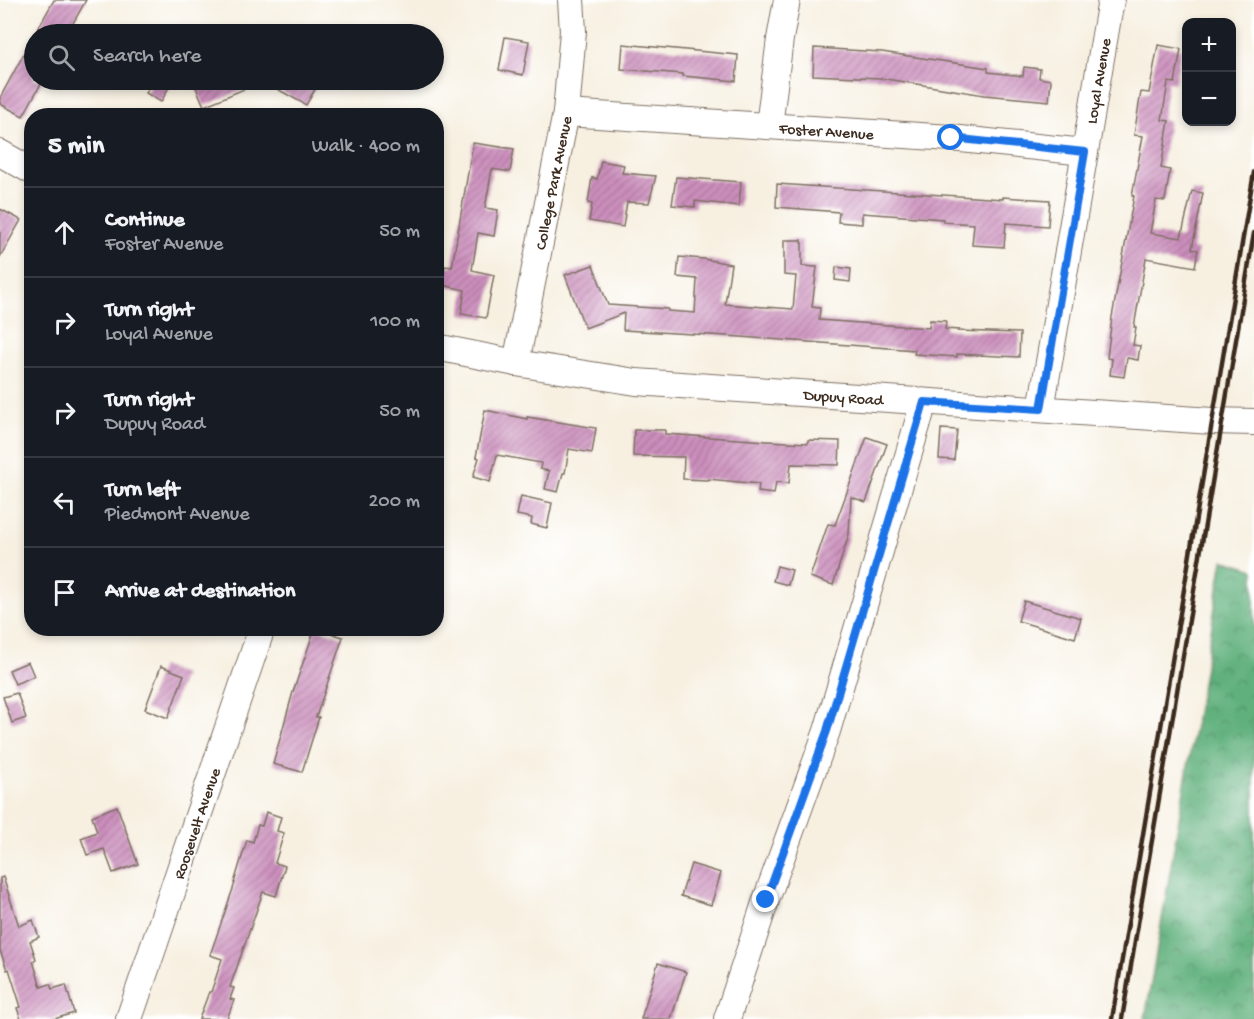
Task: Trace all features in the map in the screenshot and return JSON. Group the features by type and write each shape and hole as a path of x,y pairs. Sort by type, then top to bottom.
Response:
{"street":[{"name":"College Park Avenue","path":"516,363 566,113 573,31 571,0"},
{"path":"769,126 787,0"},
{"name":"Loyal Avenue","path":"1041,409 1111,0"},
{"name":"Foster Avenue","path":"566,113 951,138 1085,152"},
{"path":"0,153 24,166"},
{"name":"Dupuy Road","path":"444,349 516,363 636,382 1254,422"},
{"path":"727,1019 766,900 827,731 924,402"},
{"name":"Roosevelt Avenue","path":"129,1019 259,636"}],"green space":[{"path":"1223,560 1254,570 1254,1019 1145,1019"}],"building":[{"path":"54,0 86,0 73,24 41,24"},
{"path":"505,37 529,41 523,75 499,70"},
{"path":"623,44 738,55 736,81 621,69"},
{"path":"1158,45 1181,49 1175,83 1168,82 1162,120 1169,121 1161,168 1170,170 1165,201 1156,200 1150,233 1181,238 1192,191 1203,193 1192,249 1198,250 1195,267 1146,258 1134,327 1136,327 1133,345 1140,346 1138,360 1127,358 1124,377 1110,375 1112,359 1107,358 1143,136 1134,135 1141,92 1149,93"},
{"path":"814,48 882,52 988,68 988,72 1023,76 1024,67 1040,69 1039,78 1051,80 1049,101 984,95 880,78 813,75"},
{"path":"24,54 24,90 37,90 27,108 24,108 23,116 0,104 0,98"},
{"path":"148,90 167,90 161,102 146,93"},
{"path":"197,90 242,90 204,106"},
{"path":"279,90 315,90 306,105"},
{"path":"473,143 514,149 510,172 492,169 485,208 498,210 494,236 478,233 472,270 494,275 486,318 461,314 465,290 444,285 445,266 452,267"},
{"path":"601,161 624,165 622,173 656,176 649,203 627,202 623,227 589,221 592,204 588,203 592,178 597,179"},
{"path":"676,177 741,182 739,206 695,201 695,207 672,205"},
{"path":"777,184 1050,200 1048,226 1006,223 1004,247 972,245 974,224 943,222 943,219 862,213 862,224 838,222 839,212 776,207"},
{"path":"0,209 21,220 0,257"},
{"path":"784,240 802,240 802,266 817,267 812,307 820,308 819,320 929,328 930,320 946,321 945,329 1020,333 1019,357 957,354 957,357 914,354 915,350 623,330 624,313 585,328 565,275 593,265 608,305 695,313 697,279 677,277 679,257 704,259 731,264 725,304 793,309 796,276 784,275"},
{"path":"836,267 851,269 850,282 835,280"},
{"path":"485,410 527,419 527,417 596,428 592,453 569,449 565,473 563,473 558,492 545,489 549,471 540,469 541,463 497,455 490,482 473,477 479,458 476,457"},
{"path":"941,429 957,430 954,460 939,459"},
{"path":"634,430 665,430 665,434 767,441 808,443 808,440 840,441 839,465 791,464 789,483 776,482 774,494 758,492 759,484 683,479 684,457 633,456"},
{"path":"867,437 887,444 866,502 851,497 849,534 833,585 810,577 828,524 835,525"},
{"path":"521,496 552,503 547,528 531,524 532,518 517,515"},
{"path":"777,566 792,570 788,585 773,581"},
{"path":"1024,601 1081,618 1075,638 1018,621"},
{"path":"312,636 343,637 316,717 319,717 302,772 273,764 293,692"},
{"path":"28,662 34,676 15,684 9,670"},
{"path":"161,666 184,675 168,718 145,709"},
{"path":"17,693 26,718 12,723 3,697"},
{"path":"117,806 138,864 113,873 104,849 87,855 81,838 97,832 92,816"},
{"path":"266,812 281,817 277,831 284,833 275,863 285,866 276,896 263,892 230,987 234,988 230,999 234,1000 227,1019 199,1019 222,959 210,955 247,840 253,842 258,825 262,826"},
{"path":"691,864 721,873 711,905 681,896"},
{"path":"3,877 19,926 33,920 39,937 30,941 41,987 50,984 52,989 66,985 74,1013 54,1019 21,1019 17,1008 21,1007 9,969 7,970 0,950 0,878"},
{"path":"658,963 686,972 671,1019 641,1019"}],"railway":[{"path":"1112,1019 1254,172"},
{"path":"1122,1019 1254,233"}],"route":[{"path":"766,900 827,731 924,402 1041,409 1085,152 951,138"}]}
